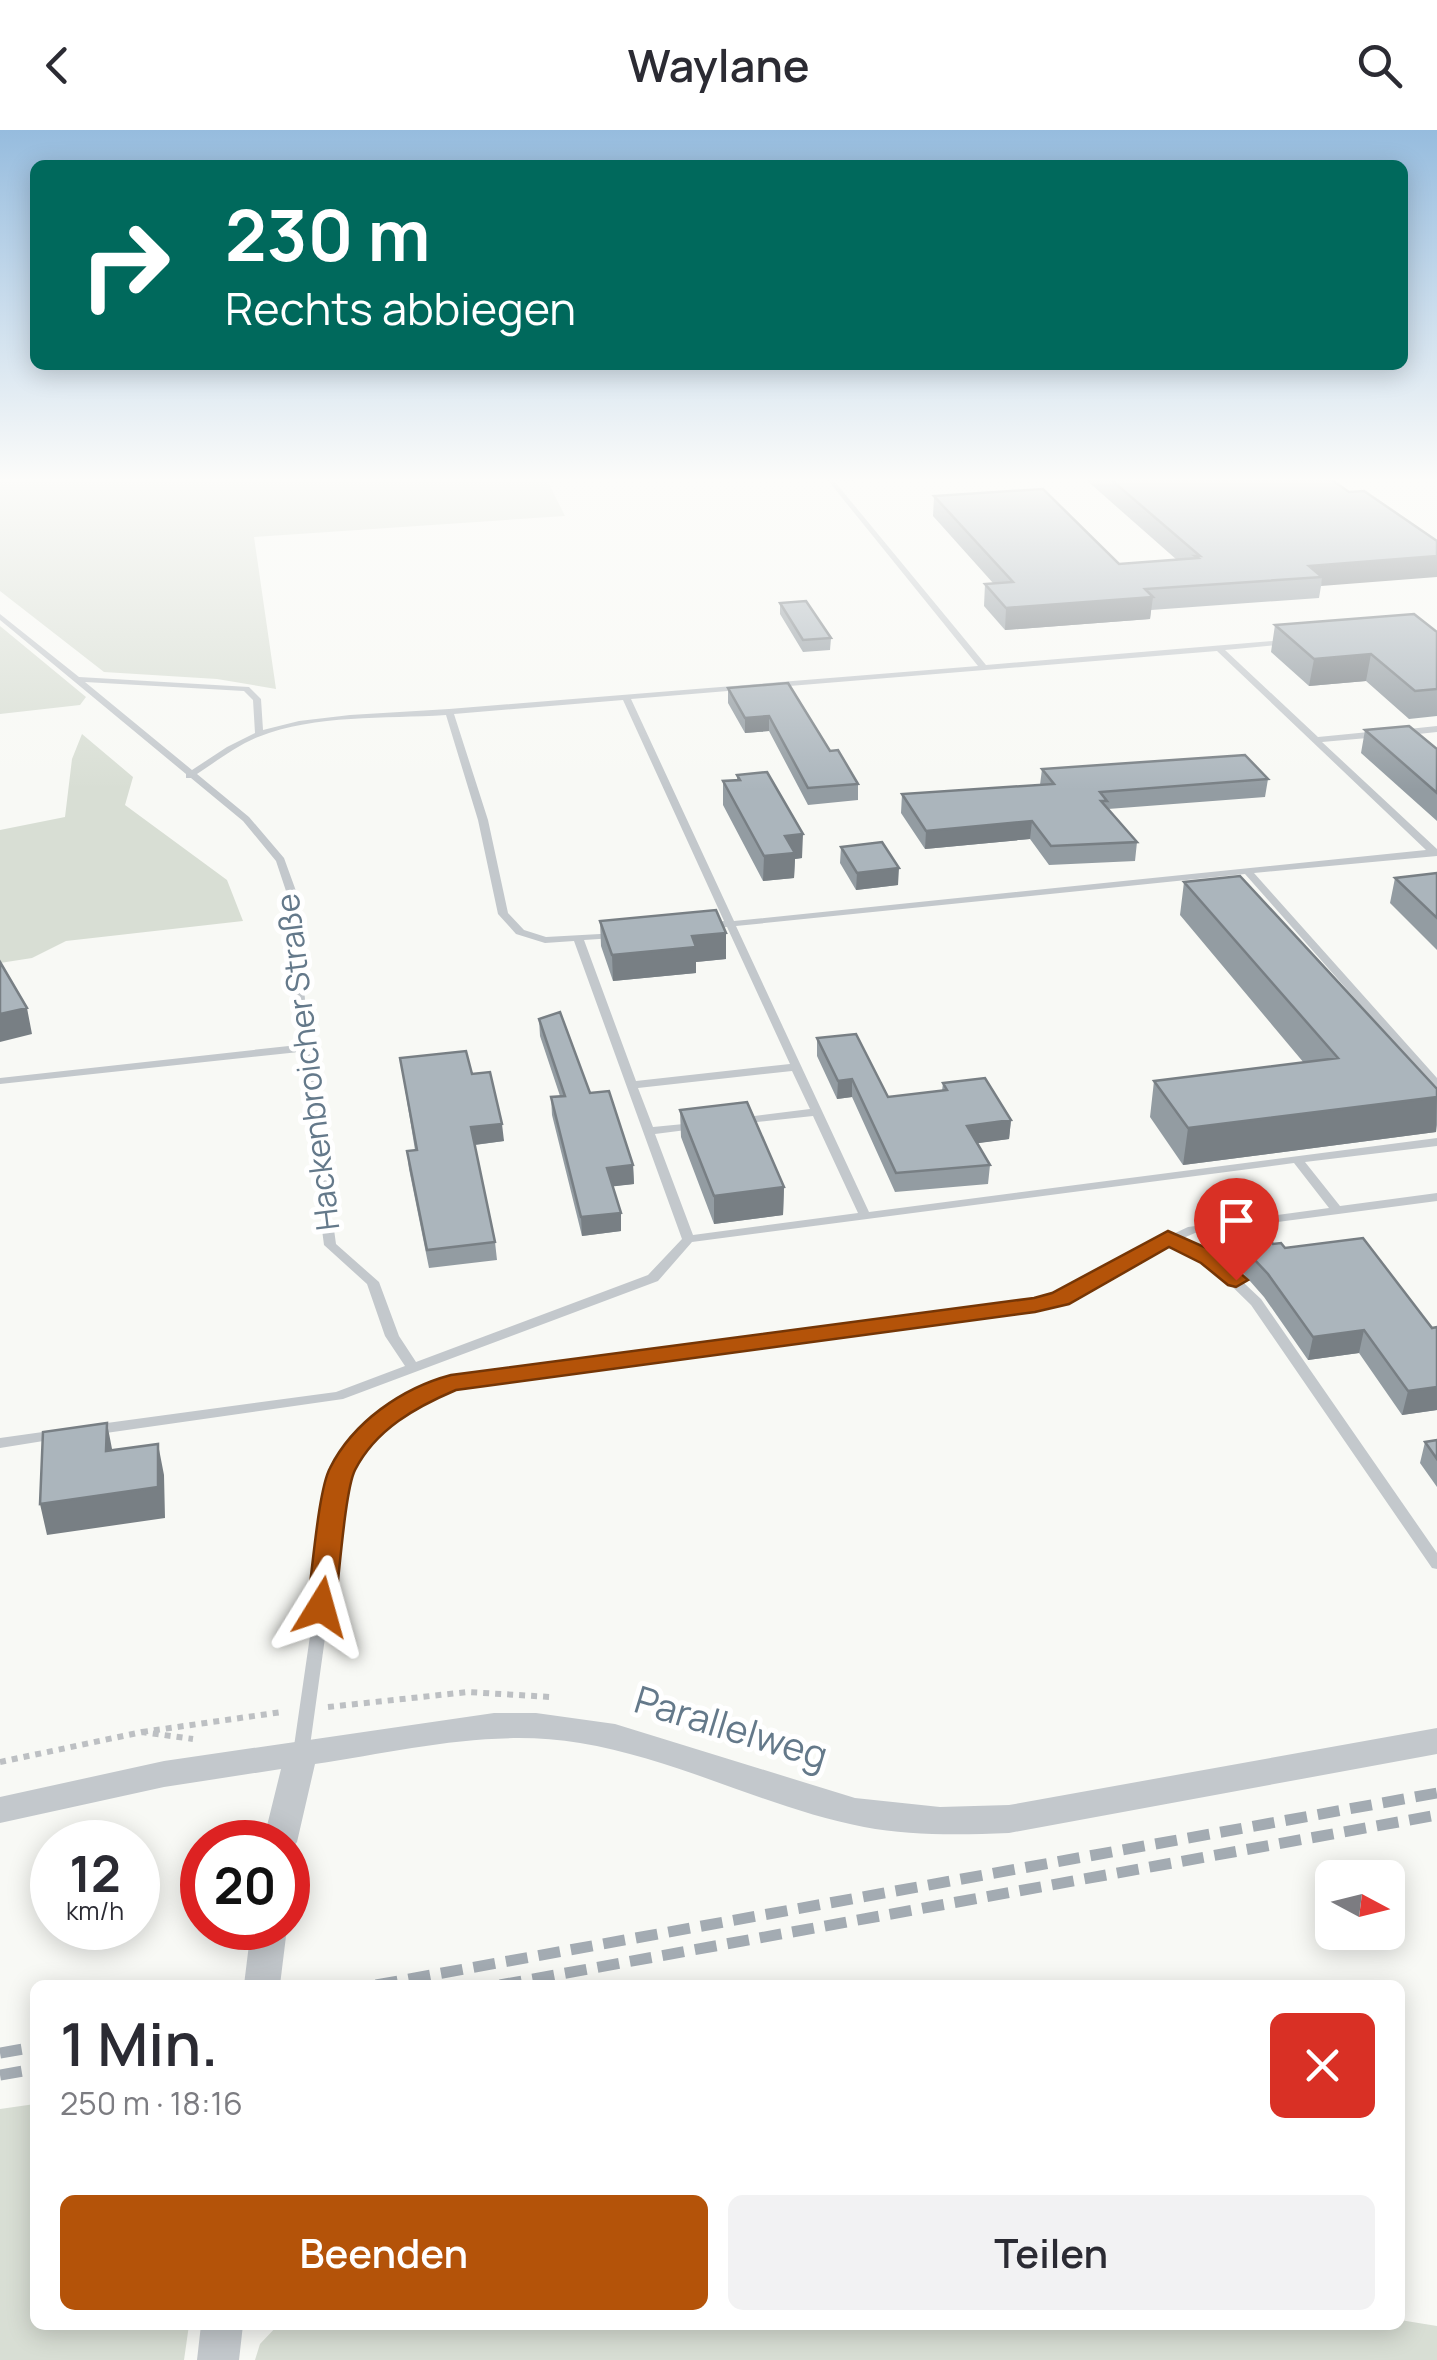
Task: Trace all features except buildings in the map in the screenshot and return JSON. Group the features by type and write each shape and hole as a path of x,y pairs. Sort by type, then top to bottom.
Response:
{"street":[{"name":"Parallelweg","path":"0,1810 164,1774 494,1725 543,1723 585,1728 651,1744 869,1815 940,1822 1009,1819 1437,1741"},
{"path":"285,1820 300,1753"},
{"path":"263,1980 266,1950"},
{"path":"218,2360 221,2330"}],"lane":[{"path":"913,582 982,666"},
{"name":"Hackenbroicher Straße","path":"0,616 189,776 246,819 281,860 291,890 304,1048 330,1245 373,1282 392,1336 413,1368"},
{"path":"189,776 259,734 291,726 1298,641"},
{"path":"1219,648 1436,853"},
{"path":"76,679 246,689 257,699 259,734"},
{"path":"625,696 864,1216"},
{"path":"449,712 483,820 504,914 520,932 545,940 636,933"},
{"path":"1316,740 1437,729"},
{"path":"693,928 1436,853"},
{"path":"1248,872 1437,1085"},
{"path":"578,939 688,1238"},
{"path":"0,1081 304,1048"},
{"path":"631,1085 797,1066"},
{"path":"723,1122 816,1112"},
{"path":"648,1131 704,1125"},
{"path":"0,1443 338,1396 653,1278 688,1238 1437,1142"},
{"path":"1297,1160 1337,1210"},
{"path":"300,1753 341,1471 369,1432 414,1398 451,1383 1035,1305 1061,1298 1168,1238 1222,1226 1437,1197"},
{"path":"1168,1238 1210,1258 1256,1302 1437,1564"}],"path":[{"path":"0,1762 142,1732 306,1709 437,1695 530,1693 566,1699"},
{"path":"142,1732 212,1742"}],"shaded area":[{"path":"0,582 261,582 276,689 217,679 104,672 0,591"},
{"path":"0,626 86,697 80,705 0,714"},
{"path":"82,734 133,777 125,805 227,880 243,921 66,941 32,958 0,963 0,830 65,817 72,759"},
{"path":"30,2105 30,2330 188,2330 184,2360 0,2360 0,2109"},
{"path":"1405,2321 1437,2326 1437,2360 255,2360 260,2344 273,2330 1405,2330"}],"railway":[{"path":"404,1980 1437,1793"},
{"path":"528,1980 1437,1815"},
{"path":"0,2053 30,2048"},
{"path":"0,2075 30,2070"}],"route":[{"path":"321,1607 341,1471 369,1432 390,1414 414,1398 451,1383 1035,1305 1061,1298 1168,1238 1210,1258 1236,1280"}]}
